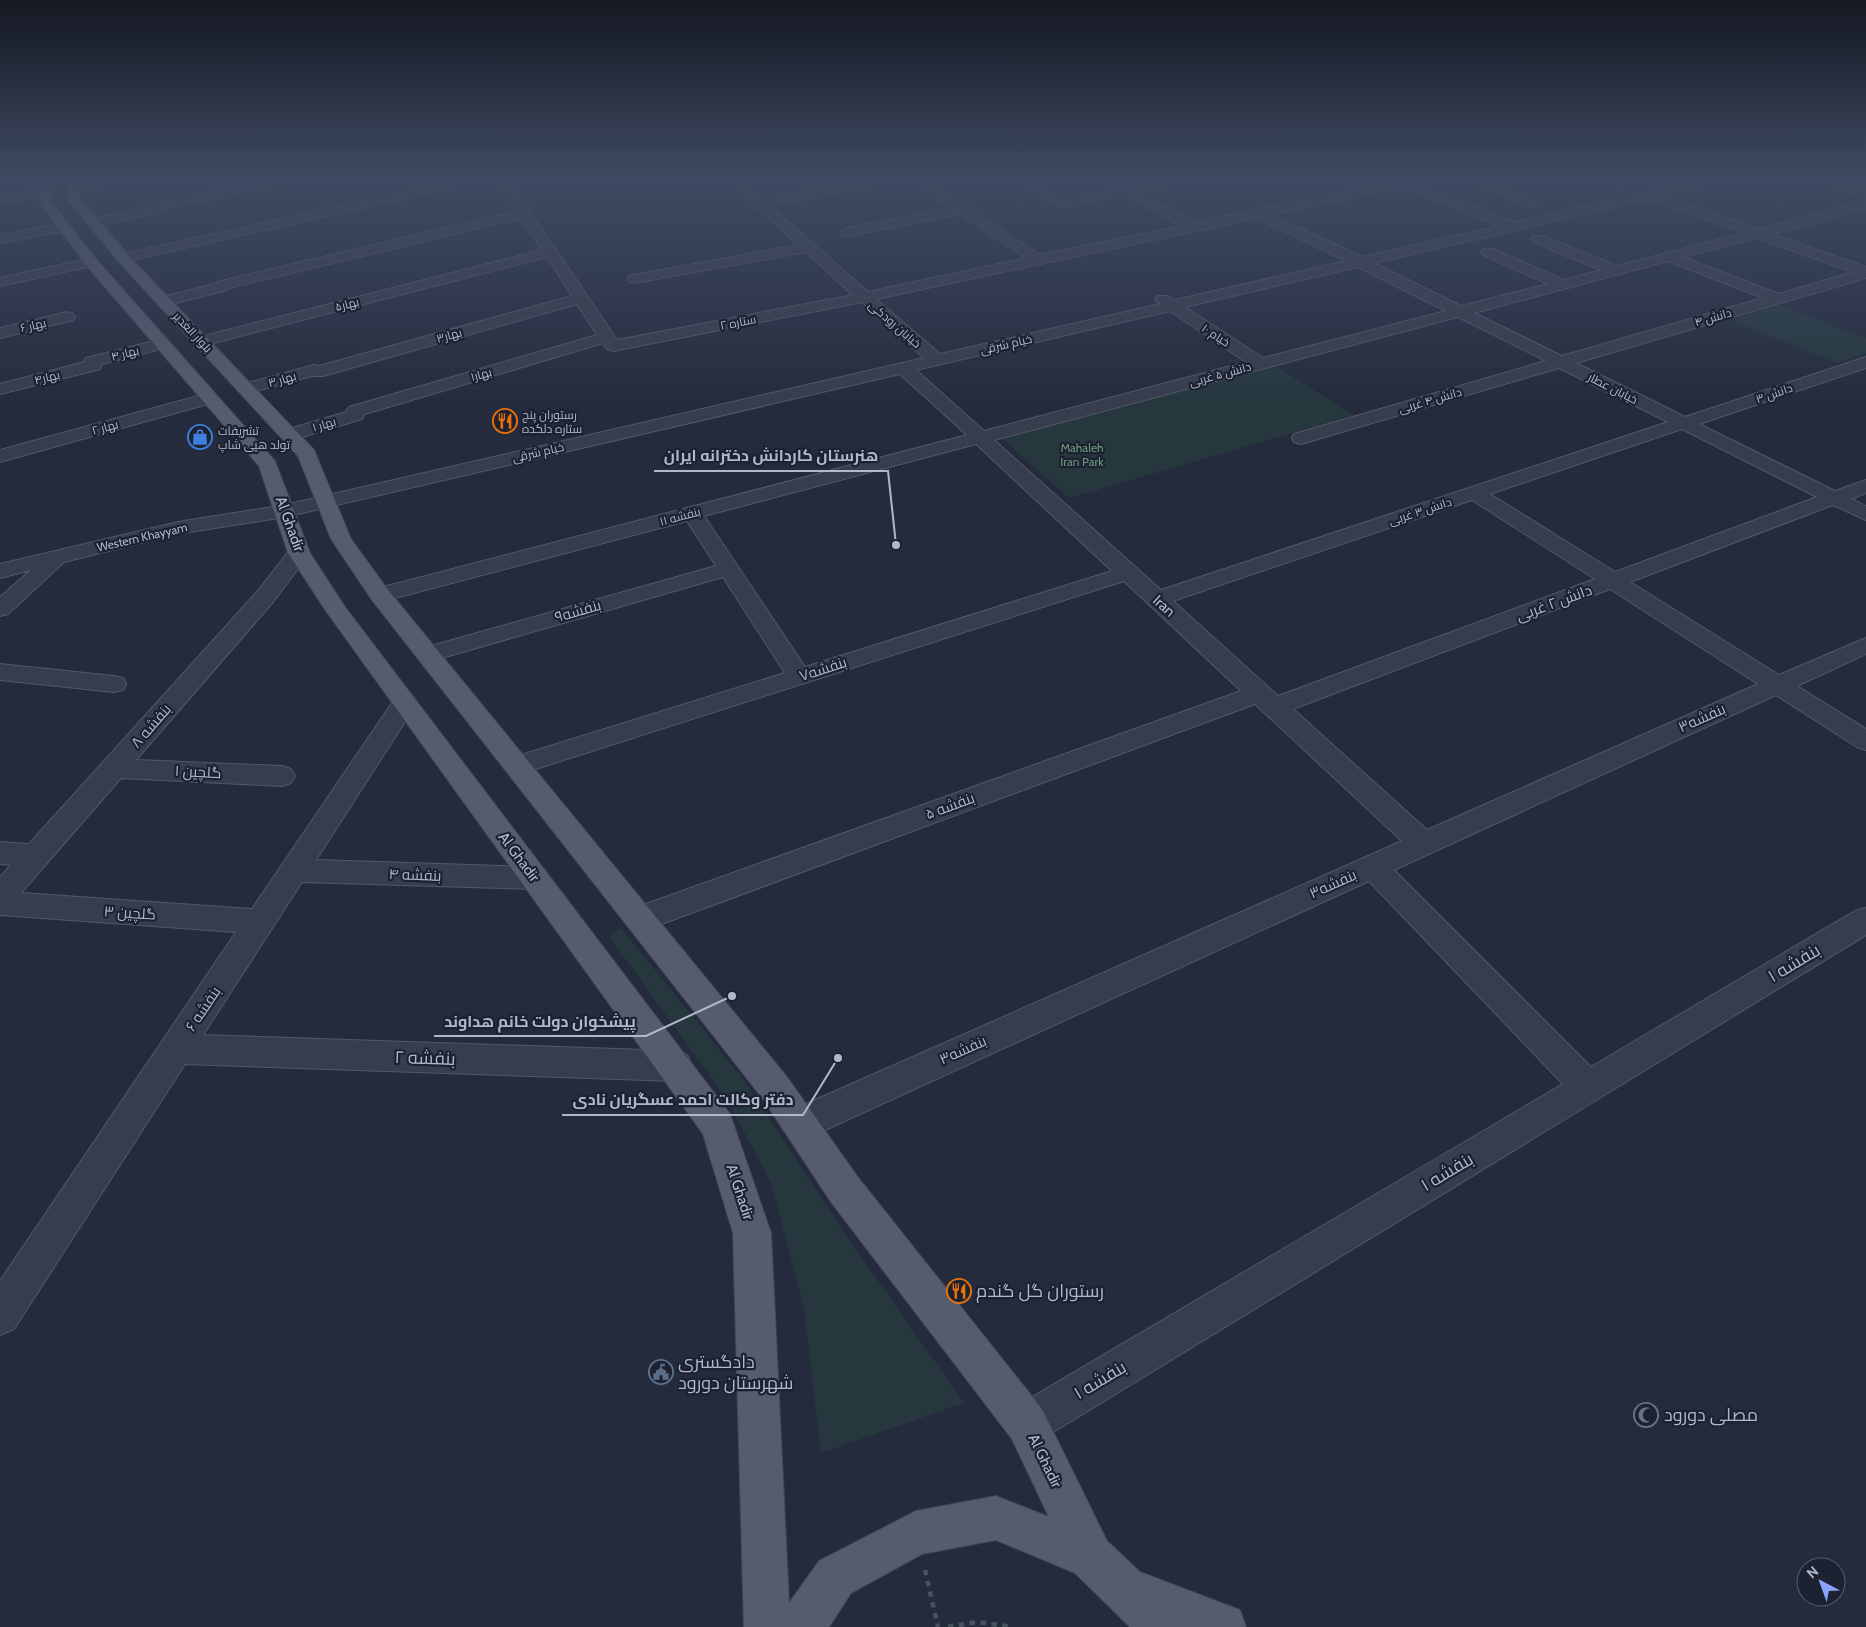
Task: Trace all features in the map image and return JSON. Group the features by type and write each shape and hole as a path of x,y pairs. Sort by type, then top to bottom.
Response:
{"main road":[{"name":"Al Ghadir","path":"84,253 268,465 299,553 337,611 718,1126 752,1232 767,1627"},
{"name":"بلوار الغدیر","path":"120,253 307,454 323,495"},
{"path":"91,262 124,258"},
{"name":"Al Ghadir","path":"323,495 341,540 380,595 775,1088 844,1189 1028,1424 1091,1556"},
{"path":"801,1627 835,1578 916,1533 996,1518 1091,1556 1163,1627"},
{"path":"1125,1590 1223,1627"}],"street":[{"path":"124,258 147,253"},
{"path":"164,301 222,287 221,284 354,253"},
{"name":"بهار۵","path":"202,341 546,253"},
{"path":"551,253 610,342"},
{"path":"634,279 776,253"},
{"name":"خیابان رودکی","path":"815,253 930,355"},
{"path":"1027,253 1038,260"},
{"name":"ستاره ۲","path":"610,342 864,297 1072,253"},
{"name":"خیابان عطار","path":"1341,253 1866,514"},
{"name":"خیام شرقی","path":"323,495 1371,253"},
{"name":"خیام شرقی","path":"1352,258 1379,253"},
{"path":"1490,253 1563,284"},
{"path":"1572,253 1616,271"},
{"name":"دانش ۵ غربی","path":"980,437 1684,253"},
{"path":"1813,253 1866,272"},
{"path":"1669,257 1777,298"},
{"path":"0,282 91,262"},
{"name":"دانش ۴","path":"1560,362 1866,272"},
{"name":"بهار۳","path":"317,372 581,298"},
{"name":"خیام ۱۰","path":"1166,301 1260,364"},
{"name":"بهار ۶","path":"0,333 67,317"},
{"name":"بهار۱","path":"355,411 610,342"},
{"name":"بهار ۴","path":"94,365 92,362 162,344"},
{"name":"خیام شرقی","path":"323,495 904,368 930,355"},
{"name":"دانش ۴ غربی","path":"1300,438 1560,362"},
{"name":"بهار۴","path":"0,389 94,365"},
{"name":"دانش ۳","path":"1683,423 1861,367"},
{"name":"Iran","path":"904,368 1423,844"},
{"name":"بهار ۳","path":"246,389 314,370 317,372"},
{"name":"بهار ۲","path":"0,456 209,398"},
{"name":"بهار ۱","path":"289,435 356,414 355,411"},
{"name":"دانش ۳ غربی","path":"1156,599 1683,423"},
{"name":"بنفشه ۱۱","path":"380,595 980,437"},
{"name":"دانش ۲ غربی","path":"1267,700 1613,581 1866,486"},
{"path":"1474,493 1866,741"},
{"path":"282,504 323,495"},
{"name":"Western Khayyam","path":"0,571 282,504"},
{"name":"Western Khayyam","path":"0,557 178,515 282,504"},
{"path":"692,513 800,676"},
{"name":"بنفشه ۸","path":"0,897 265,597 299,553"},
{"path":"0,608 59,557"},
{"name":"بنفشه۹","path":"428,654 729,568"},
{"name":"بنفشه۷","path":"517,766 1128,573"},
{"name":"بنفشه۳","path":"800,1124 1866,644"},
{"path":"0,672 114,684"},
{"name":"بنفشه ۵","path":"640,919 1267,700"},
{"name":"بنفشه ۶","path":"3,1305 176,1050 405,704"},
{"name":"گلچین ۱","path":"114,768 282,776"},
{"path":"0,853 36,856"},
{"path":"1372,866 1588,1087"},
{"name":"بنفشه ۴","path":"294,871 535,878"},
{"name":"گلچین ۳","path":"0,903 260,922"},
{"name":"بنفشه ۱","path":"1028,1424 1866,920"},
{"name":"بنفشه ۲","path":"176,1050 675,1066"}],"path":[{"path":"916,1533 938,1627"},
{"path":"948,1627 977,1622 1013,1627"}],"green space":[{"path":"1780,305 1866,338 1866,353 1837,363 1731,320"},
{"name":"Mahaleh Iran Park","path":"1272,364 1354,415 1069,498 1000,436"},
{"path":"621,928 744,1080 850,1241 964,1403 821,1453 804,1308 771,1183 728,1101 609,936"}],"place":[{"name":"رستوران پنج ستاره دلکده","path":"505,421"},
{"name":"تشریفات تولد هپی شاپ","path":"200,437"},
{"name":"هنرستان کاردانش دخترانه ایران","path":"896,545"},
{"name":"پیشخوان دولت خانم هداوند","path":"732,996"},
{"name":"دفتر وکالت احمد عسگریان نادی","path":"838,1058"},
{"name":"رستوران گل گندم","path":"959,1291"},
{"name":"دادگستری شهرستان دورود","path":"661,1372"},
{"name":"مصلی دورود","path":"1646,1415"}]}
